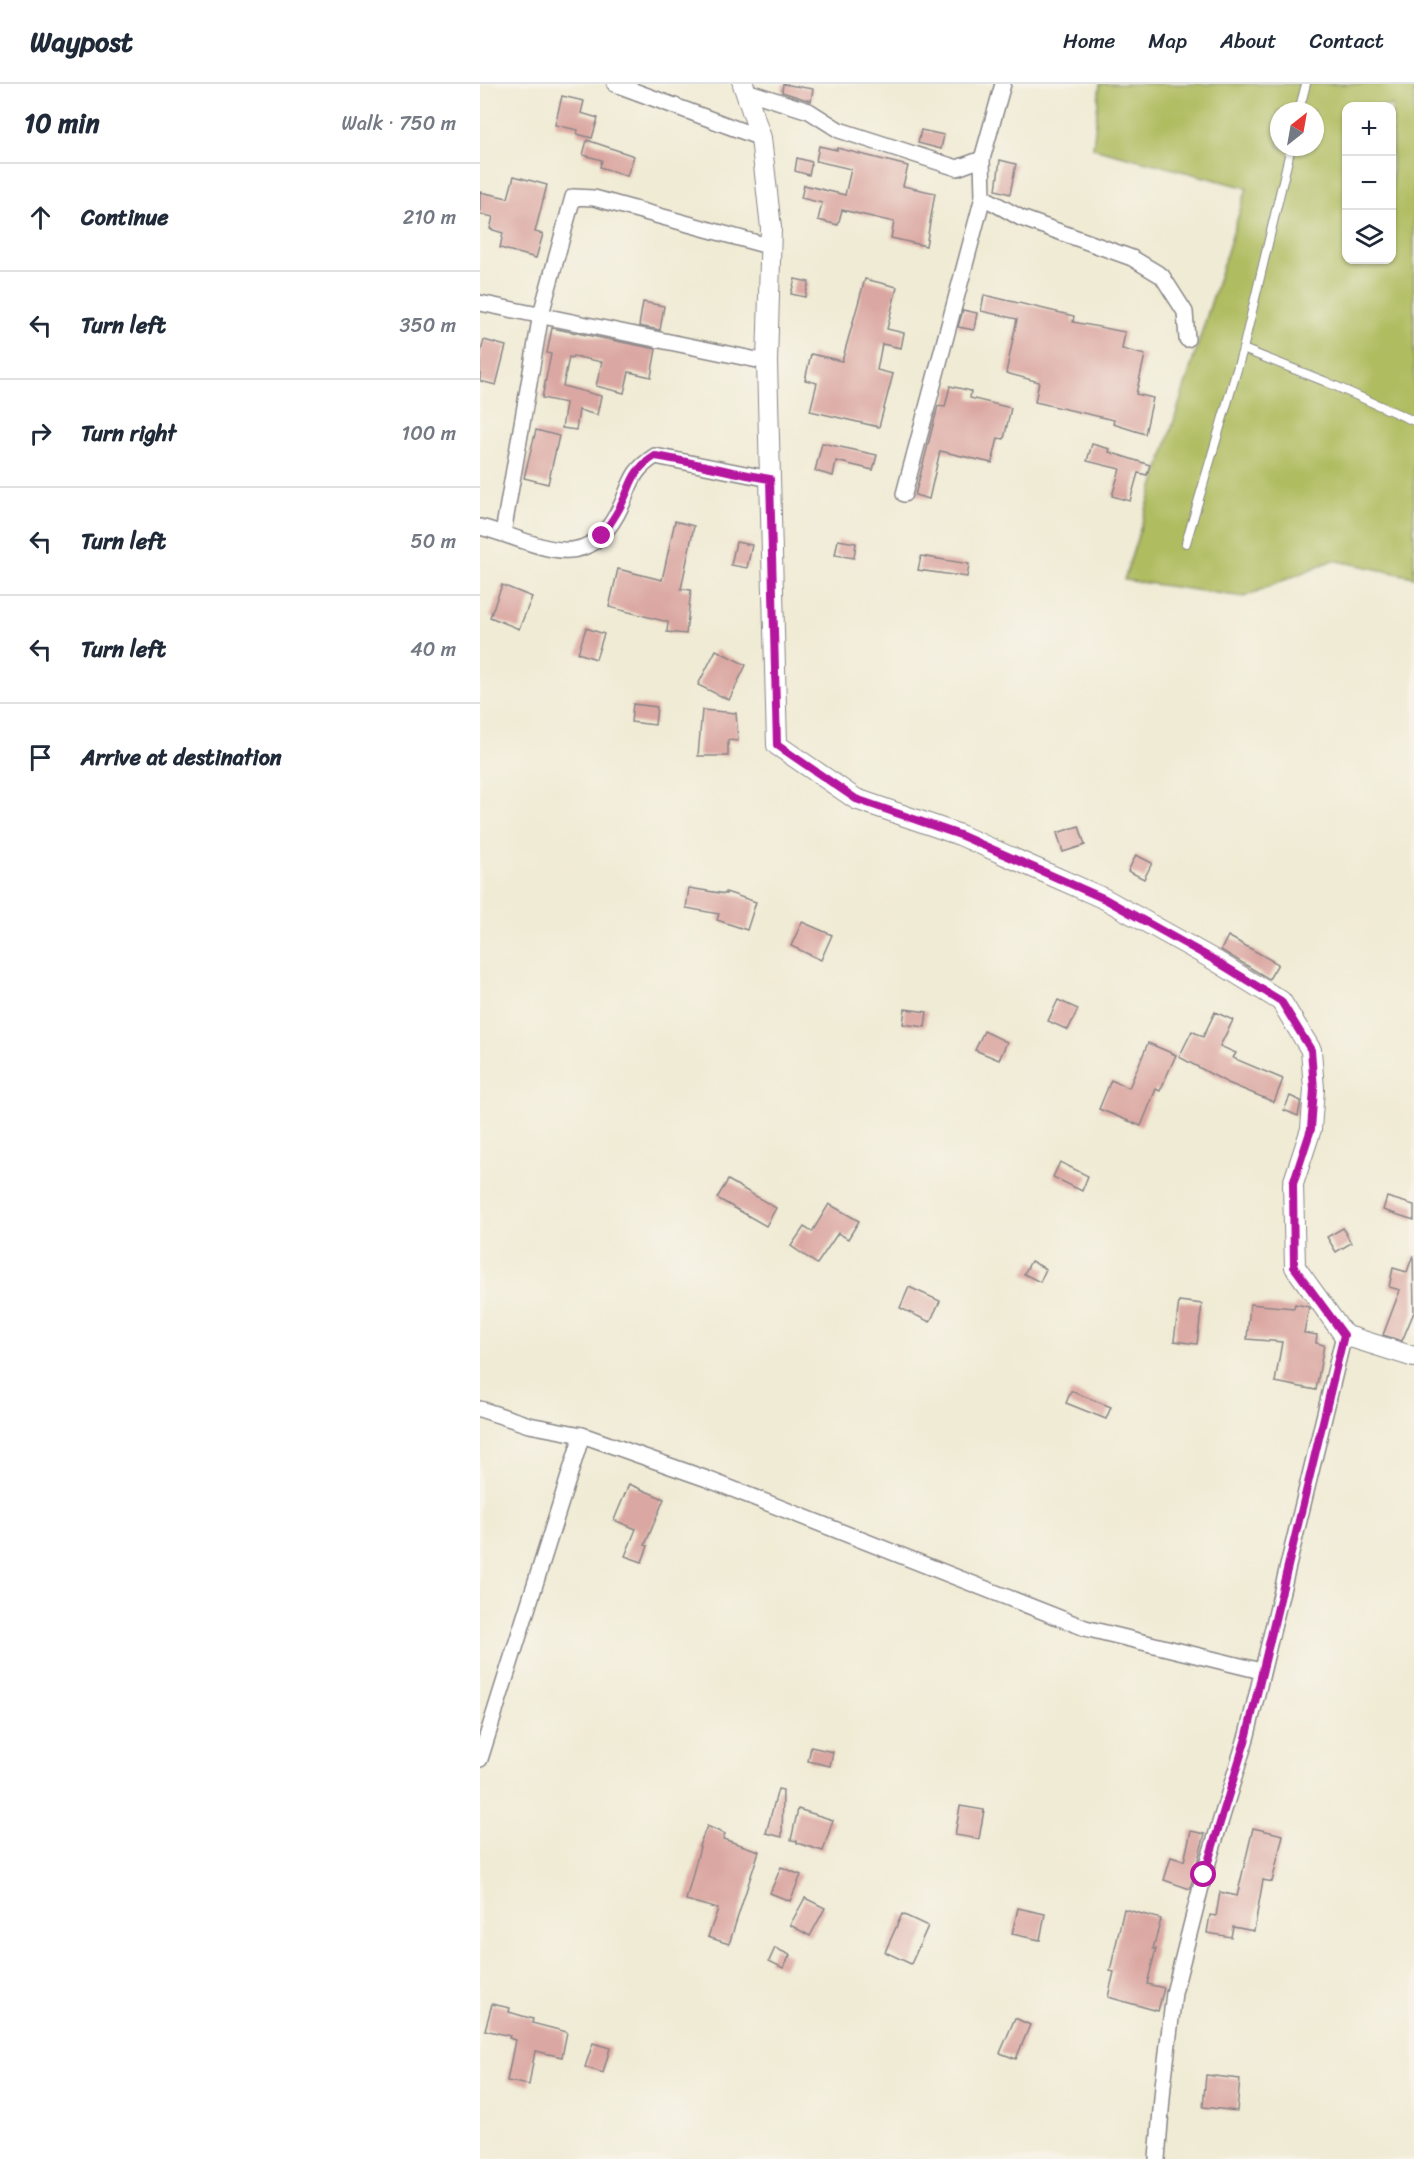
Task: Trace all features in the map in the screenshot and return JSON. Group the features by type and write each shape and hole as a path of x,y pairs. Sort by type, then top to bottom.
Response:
{"street":[{"path":"615,84 761,138"},
{"path":"904,494 983,197 982,159 1003,84"},
{"path":"744,88 761,138 772,247 767,362 777,745 856,799 960,835 1105,899 1216,961 1281,1001 1311,1050 1314,1089 1311,1129 1293,1184 1294,1267 1344,1335 1414,1357"},
{"path":"744,88 809,111 839,130 957,168 982,159"},
{"path":"503,533 541,314 573,197 594,198 772,247"},
{"path":"983,197 1021,218 1132,258 1162,276 1185,312 1187,339"},
{"path":"480,303 767,362"},
{"path":"480,527 550,550 578,551 602,536 621,506 640,465 655,456 770,479"},
{"path":"1157,2159 1174,1993 1204,1875 1247,1735 1344,1335"},
{"path":"480,1409 529,1425 582,1436 707,1479 1085,1628 1261,1671"},
{"path":"480,1759 582,1436"}],"lane":[{"path":"1301,102 1306,84"},
{"path":"1186,543 1243,349 1289,156"},
{"path":"1243,349 1324,381 1414,421"}],"green space":[{"path":"1100,84 1414,84 1414,577 1333,560 1244,597 1124,580 1247,188 1093,148"}],"building":[{"path":"783,84 813,89 811,101 782,92"},
{"path":"562,96 584,101 581,113 598,118 592,138 577,134 578,130 555,125"},
{"path":"921,130 944,135 941,149 918,143"},
{"path":"587,140 634,156 627,176 600,167 602,160 583,155"},
{"path":"819,146 837,150 837,148 908,166 903,186 935,193 926,246 891,238 894,222 842,210 838,225 818,220 822,203 801,198 804,185 845,195 851,169 816,161"},
{"path":"797,158 812,162 809,175 795,171"},
{"path":"1000,160 1016,164 1010,194 996,190"},
{"path":"514,176 547,185 535,232 543,234 536,258 500,248 503,233 490,229 493,217 480,214 480,192 508,198"},
{"path":"795,279 809,282 805,297 791,294"},
{"path":"865,279 897,287 887,329 904,333 901,348 882,344 877,370 893,374 879,427 810,411 817,383 805,380 811,354 842,361"},
{"path":"984,295 1074,316 1073,322 1125,332 1122,349 1145,355 1136,394 1153,398 1145,434 1113,424 1114,420 1035,402 1039,382 1006,373 1017,319 981,311"},
{"path":"643,302 664,306 660,330 639,326"},
{"path":"963,310 977,313 974,330 958,327"},
{"path":"552,328 656,349 651,377 629,372 624,393 596,386 602,362 569,357 563,386 601,396 597,415 579,410 576,430 562,428 566,403 542,398 551,354 547,353"},
{"path":"484,340 506,346 496,385 480,381 480,355"},
{"path":"950,386 971,391 970,398 1011,408 1004,439 998,438 992,463 940,451 929,499 915,495 938,406 945,407"},
{"path":"536,430 559,436 548,484 524,478"},
{"path":"822,443 877,455 873,470 836,461 833,476 815,471"},
{"path":"1092,444 1150,465 1147,475 1138,473 1130,501 1112,496 1120,469 1087,461"},
{"path":"675,521 694,526 681,589 691,590 686,634 667,632 668,622 609,607 618,569 662,580"},
{"path":"838,540 856,543 854,558 835,555"},
{"path":"736,542 752,545 747,568 731,565"},
{"path":"921,556 969,564 967,577 918,570"},
{"path":"502,585 532,597 519,629 490,617"},
{"path":"586,628 604,634 596,659 578,653"},
{"path":"716,650 746,665 729,700 698,685"},
{"path":"633,704 657,707 655,725 631,722"},
{"path":"702,710 736,713 738,741 728,740 728,756 698,756"},
{"path":"1079,826 1085,845 1063,852 1057,833"},
{"path":"1136,855 1152,863 1144,879 1128,871"},
{"path":"689,888 726,894 726,892 756,902 747,930 717,920 719,914 686,908"},
{"path":"802,922 832,935 821,960 791,946"},
{"path":"1228,936 1278,964 1269,979 1221,950"},
{"path":"1058,1000 1078,1009 1068,1030 1048,1021"},
{"path":"905,1009 927,1012 925,1027 903,1024"},
{"path":"1215,1012 1233,1020 1220,1046 1236,1053 1233,1058 1283,1079 1274,1102 1228,1083 1179,1057 1192,1031 1203,1037"},
{"path":"984,1031 1007,1042 999,1060 975,1050"},
{"path":"1148,1043 1176,1055 1160,1091 1156,1089 1141,1126 1099,1109 1111,1080 1129,1088"},
{"path":"1290,1096 1301,1101 1298,1116 1284,1110"},
{"path":"1060,1162 1088,1176 1082,1191 1053,1177"},
{"path":"728,1180 776,1208 766,1226 717,1198"},
{"path":"1387,1197 1414,1205 1414,1220 1383,1210"},
{"path":"829,1204 859,1221 848,1239 838,1233 817,1264 791,1246 804,1227 812,1232"},
{"path":"1343,1228 1351,1243 1336,1252 1327,1237"},
{"path":"1413,1255 1414,1312 1402,1341 1383,1335 1400,1290 1389,1287 1393,1268 1407,1272"},
{"path":"1031,1261 1046,1269 1040,1282 1024,1274"},
{"path":"909,1287 940,1301 930,1322 900,1308"},
{"path":"1179,1301 1202,1304 1197,1344 1174,1341"},
{"path":"1250,1304 1294,1308 1295,1304 1309,1307 1304,1333 1317,1335 1316,1343 1324,1345 1316,1390 1275,1382 1282,1342 1247,1339"},
{"path":"1071,1391 1111,1407 1106,1419 1066,1403"},
{"path":"629,1484 664,1499 645,1545 648,1546 642,1562 625,1556 636,1529 614,1520"},
{"path":"811,1747 833,1752 830,1766 808,1761"},
{"path":"778,1789 783,1790 782,1837 766,1833"},
{"path":"960,1806 984,1810 979,1839 955,1835"},
{"path":"798,1809 833,1820 823,1851 791,1840"},
{"path":"707,1826 725,1834 723,1839 759,1851 729,1944 708,1937 718,1909 686,1900 699,1846"},
{"path":"1253,1828 1283,1835 1272,1882 1263,1880 1254,1931 1233,1927 1231,1937 1207,1933 1210,1915 1216,1916 1220,1892 1237,1896"},
{"path":"1191,1831 1205,1834 1190,1889 1164,1880 1171,1857 1184,1861"},
{"path":"781,1867 801,1875 790,1901 770,1893"},
{"path":"805,1898 825,1908 810,1936 790,1925"},
{"path":"1018,1908 1045,1914 1040,1940 1012,1934"},
{"path":"1124,1909 1161,1919 1147,1984 1164,1988 1158,2011 1108,1997 1114,1972 1110,1971"},
{"path":"902,1914 928,1926 911,1964 885,1952"},
{"path":"775,1948 790,1955 783,1968 769,1961"},
{"path":"492,2004 510,2008 509,2012 533,2019 532,2023 567,2032 562,2057 535,2051 529,2085 507,2081 515,2040 509,2038 510,2036 485,2030"},
{"path":"1015,2018 1030,2025 1016,2059 1000,2053"},
{"path":"593,2043 610,2048 603,2073 585,2067"},
{"path":"1206,2075 1240,2079 1237,2111 1203,2107"}],"route":[{"path":"602,536 621,506 640,465 655,456 770,479 777,745 856,799 960,835 1050,874 1105,899 1216,961 1281,1001 1311,1050 1314,1089 1311,1129 1293,1184 1294,1267 1344,1335 1247,1735 1204,1875"}]}
